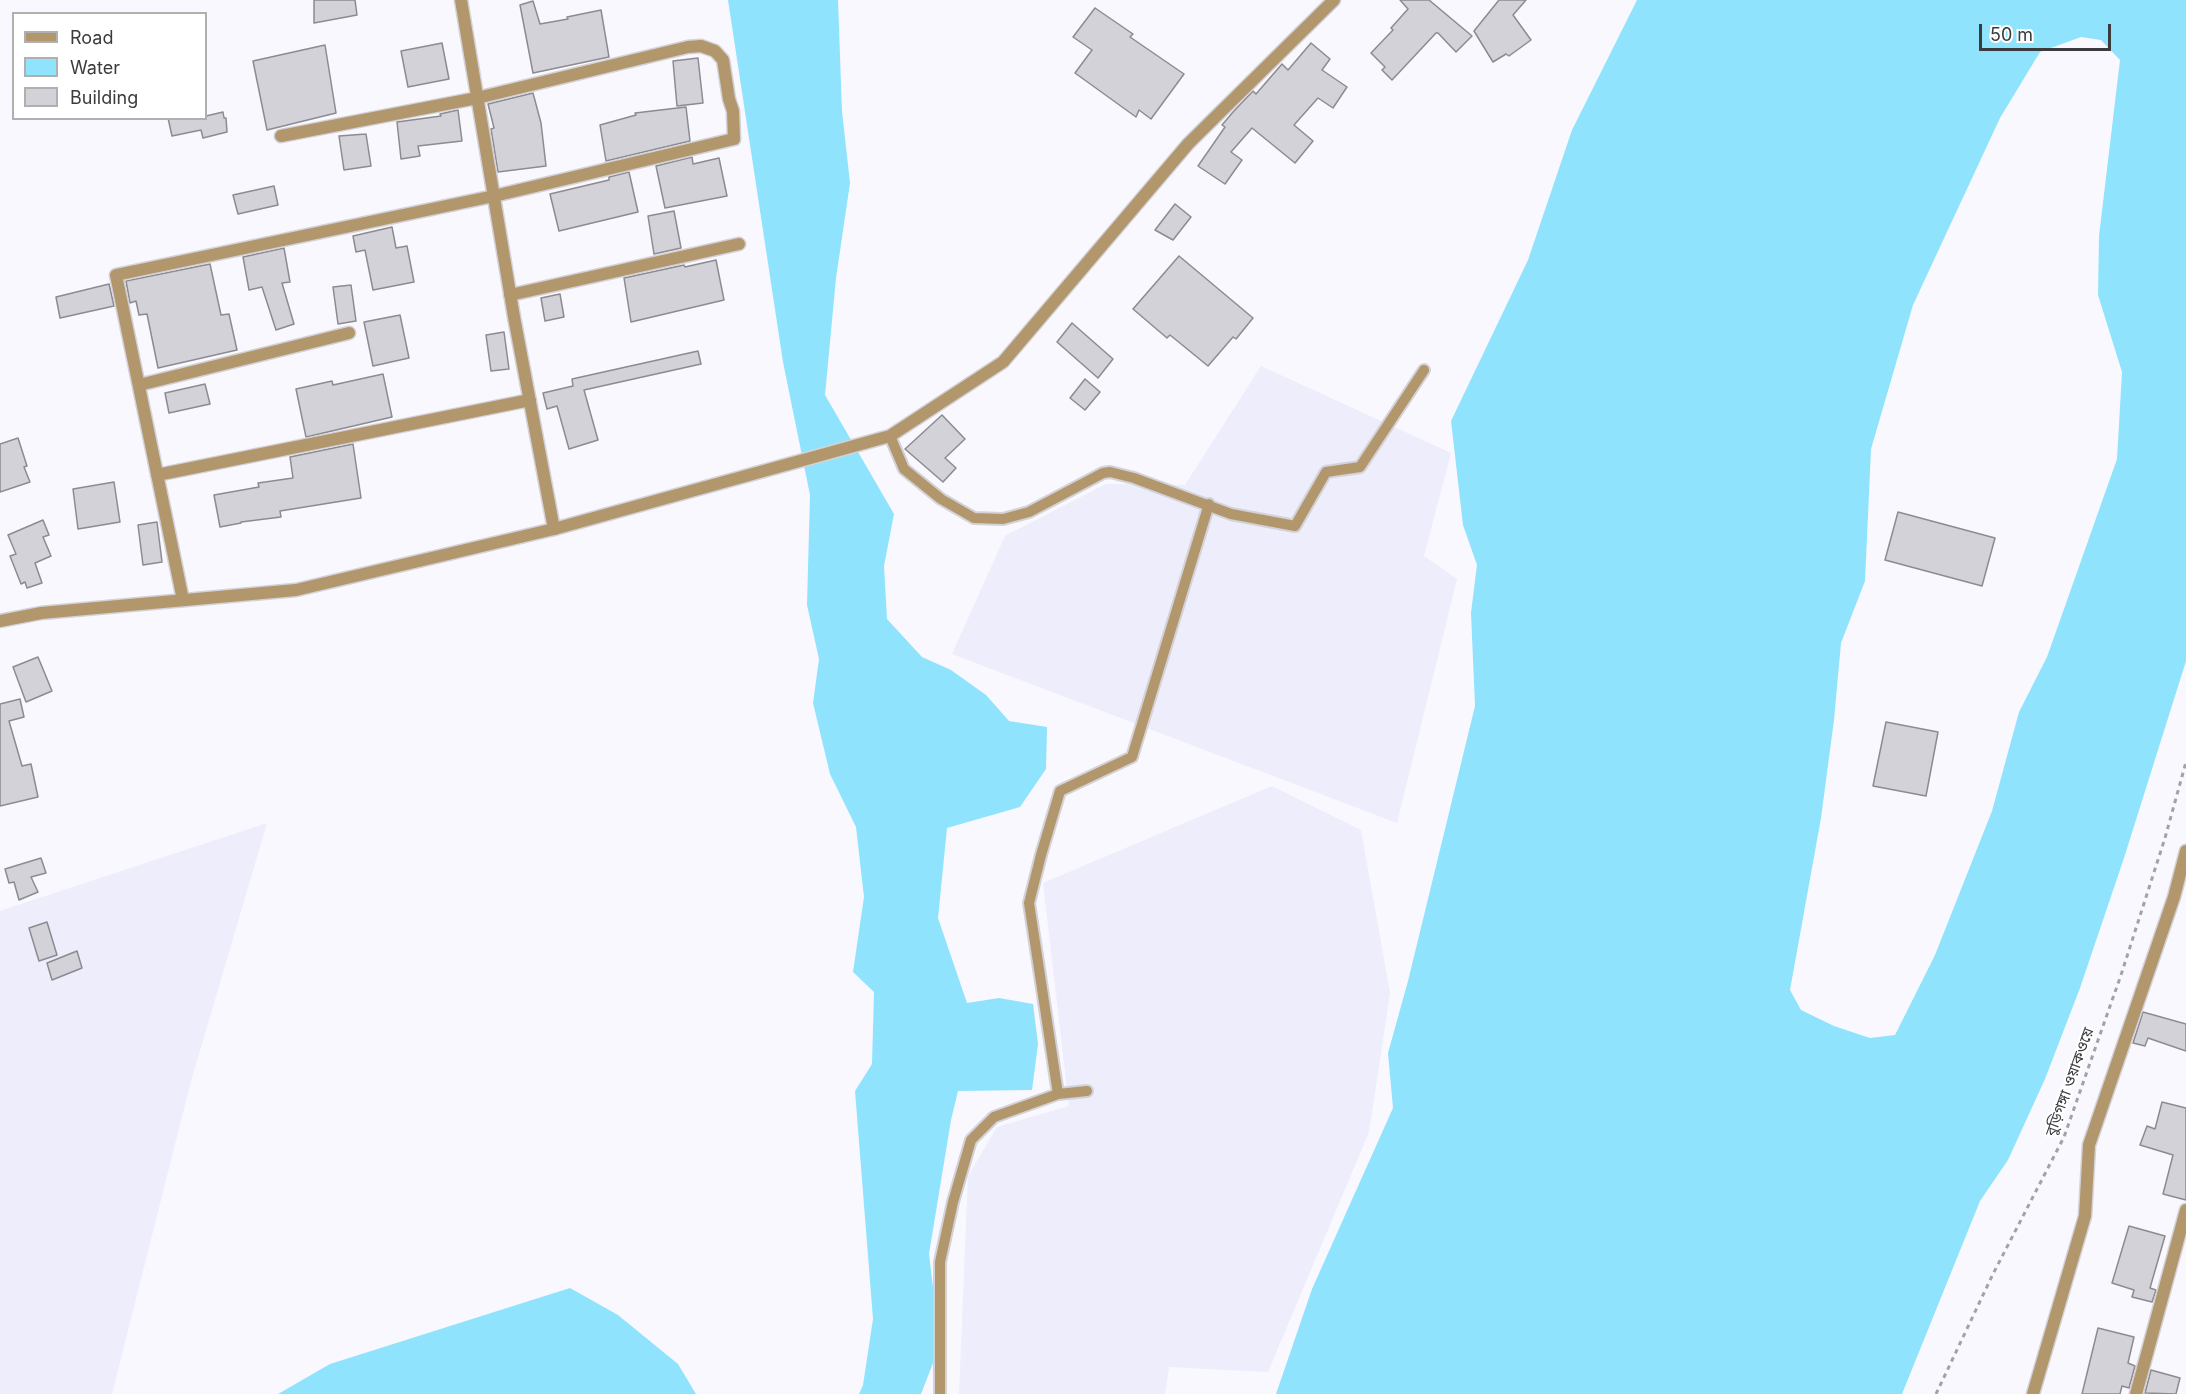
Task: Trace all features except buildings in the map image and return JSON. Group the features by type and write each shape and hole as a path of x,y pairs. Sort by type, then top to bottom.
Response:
{"street":[{"path":"461,0 510,295 554,529"},
{"path":"0,621 41,613 296,590 554,529 890,436 1003,362 1188,144 1334,0"},
{"path":"183,600 116,274 494,196 734,139 733,111 723,60 715,51 701,46 688,47 477,98 281,136"},
{"path":"510,295 739,244"},
{"path":"139,385 350,333"},
{"path":"157,475 530,400"},
{"path":"2033,1394 2085,1216 2089,1145 2174,897 2186,851"},
{"path":"2136,1394 2186,1210"}],"lane":[{"path":"890,436 904,469 941,499 974,518 1003,519 1029,512 1103,473 1110,472 1209,504 1231,514 1295,526 1326,472 1360,467 1424,370"},
{"path":"1058,1094 1029,903 1041,855 1060,791 1132,757 1209,504"},
{"path":"940,1394 940,1262 953,1202 971,1140 994,1117 1058,1094 1088,1091"}],"path":[{"name":"বুড়িগঙ্গা ওয়াকওয়ে","path":"1936,1394 2064,1137 2154,872 2186,762"}],"shaded area":[{"path":"1261,366 1451,453 1424,556 1457,579 1397,823 952,654 1005,536 1106,484 1185,485"},
{"path":"1272,786 1361,830 1390,993 1369,1132 1268,1372 1169,1367 1165,1394 959,1394 968,1176 997,1127 1069,1106 1043,883"},
{"path":"267,823 191,1081 112,1394 0,1394 0,911"}],"water":[{"path":"728,0 838,0 842,111 850,183 836,278 825,395 894,514 884,566 887,619 922,657 951,670 986,695 1009,721 1047,727 1046,769 1020,807 947,828 938,918 967,1003 999,998 1033,1004 1038,1044 1032,1090 958,1091 951,1120 929,1254 940,1345 921,1394 859,1394 863,1385 873,1319 855,1091 872,1064 874,992 853,972 864,897 856,827 830,774 813,703 819,659 807,605 810,495 783,362"},
{"path":"1637,0 2186,0 2186,661 2124,858 2080,988 2045,1079 2008,1160 1980,1201 1902,1394 1276,1394 1312,1289 1393,1108 1388,1053 1408,981 1475,706 1471,613 1477,565 1463,525 1451,421 1528,260 1572,130","holes":["2081,37 2101,40 2120,60 2099,236 2098,295 2122,372 2117,459 2047,657 2019,712 1992,811 1935,955 1895,1035 1870,1038 1834,1026 1801,1010 1790,990 1821,818 1841,643 1865,581 1871,449 1913,305 2000,118 2040,52"]},
{"path":"570,1288 618,1315 678,1364 696,1394 278,1394 330,1364"}]}
